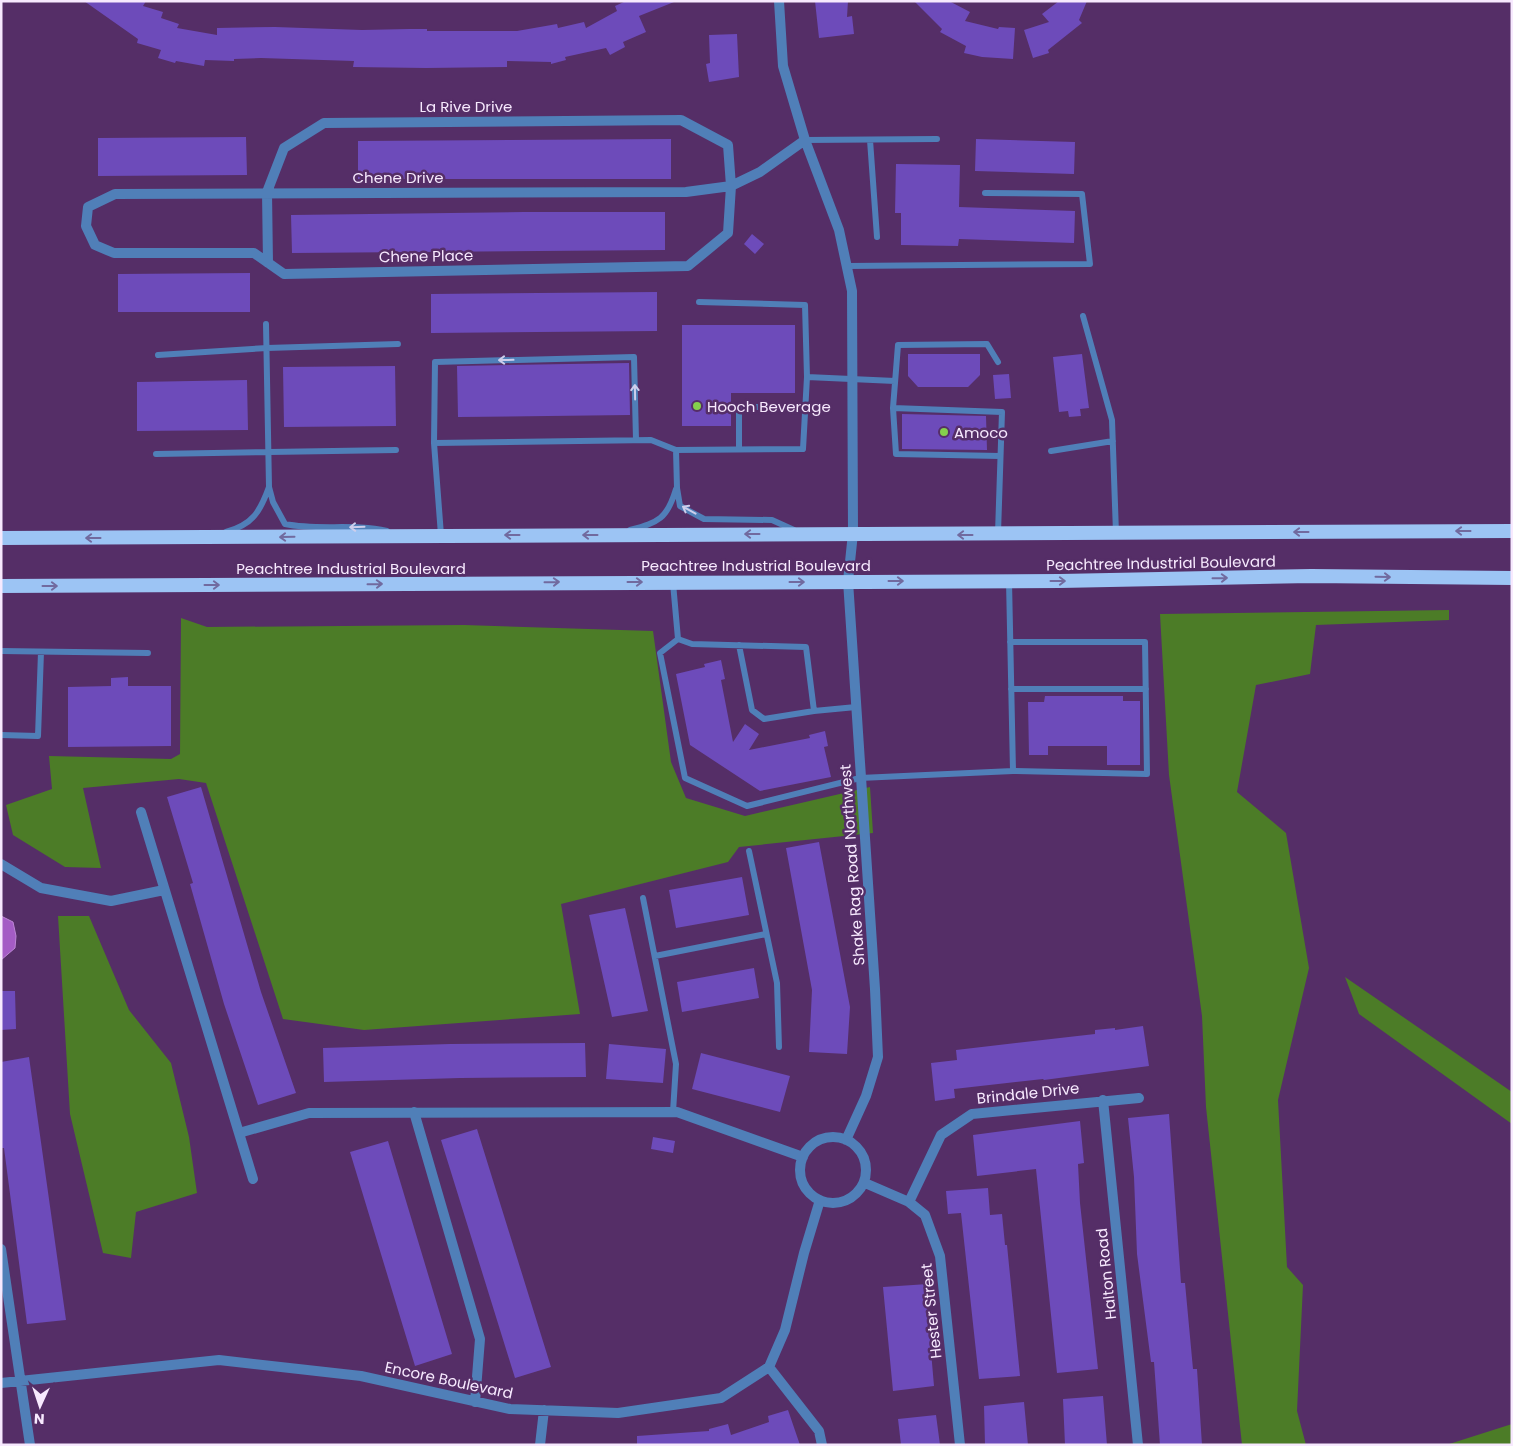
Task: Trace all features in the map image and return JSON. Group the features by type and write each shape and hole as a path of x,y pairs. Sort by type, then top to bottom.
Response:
{"highway":[{"name":"Peachtree Industrial Boulevard","path":"1,538 1512,531"},
{"name":"Peachtree Industrial Boulevard","path":"1,586 1009,581 1312,576 1512,578"}],"street":[{"name":"Shake Rag Road Northwest","path":"779,1 783,66 805,140 839,230 852,291 854,379 853,534 848,582 878,1057 866,1096 846,1140"},
{"name":"La Rive Drive","path":"268,263 267,192 284,148 324,123 681,120 728,145 731,186"},
{"name":"Chene Drive","path":"86,226 88,207 115,194 686,192 731,186 760,172 805,140"},
{"name":"Chene Place","path":"86,226 95,245 114,253 254,253 284,274 688,266 728,232 731,186"},
{"path":"141,812 253,1179"},
{"path":"1,864 41,888 111,901 164,890"},
{"name":"Brindale Drive","path":"909,1202 941,1135 972,1114 1139,1098"},
{"name":"Halton Road","path":"1103,1100 1138,1445"},
{"path":"414,1112 480,1338 475,1402"},
{"path":"239,1133 309,1113 672,1112 803,1157"},
{"path":"838,1138 846,1140 859,1150 864,1158 865,1183 845,1201 836,1203 820,1200 806,1190 802,1182 800,1165 803,1157 807,1150 821,1139 838,1138"},
{"name":"Hester Street","path":"865,1183 909,1202 925,1216 940,1256 960,1445"},
{"path":"820,1200 804,1253 785,1330 769,1367 819,1431 822,1445"},
{"path":"1,1249 6,1307 21,1382 30,1445"},
{"name":"Encore Boulevard","path":"1,1383 219,1360 361,1376 510,1409 618,1413 721,1398 769,1367"},
{"path":"540,1445 544,1410"}],"lane":[{"path":"805,140 938,139"},
{"path":"870,140 877,237"},
{"path":"847,266 1090,264 1082,194 985,193"},
{"path":"434,443 651,440 676,450 803,449 806,377 805,305 699,302"},
{"path":"1083,316 1112,420 1116,533"},
{"path":"266,324 269,487 273,502 285,524 305,528 366,526 405,536"},
{"path":"158,355 267,348 398,344"},
{"path":"998,362 987,344 898,345 894,408 896,454 1000,456"},
{"path":"441,535 434,443 435,362 634,357 636,440"},
{"path":"806,377 896,381"},
{"path":"739,449 739,407 805,406"},
{"path":"894,408 1002,412 998,534"},
{"path":"1051,451 1113,441"},
{"path":"156,454 396,450"},
{"path":"676,450 677,488 680,506 704,519 772,520 802,534"},
{"path":"203,538 230,531 251,522 264,502 269,487"},
{"path":"614,534 656,523 671,506 677,488"},
{"path":"1009,581 1013,771"},
{"path":"673,582 678,639"},
{"path":"678,639 660,653 685,778 747,806 860,778 1013,771 1147,774 1145,642 1010,642"},
{"path":"678,639 692,644 806,647 814,711"},
{"path":"739,645 752,710 764,719 856,707"},
{"path":"1,651 148,653"},
{"path":"1,735 38,736 41,652"},
{"path":"1012,689 1146,689"},
{"path":"750,851 777,983 779,1048"},
{"path":"643,898 676,1064 672,1112"},
{"path":"655,956 766,934"}],"green space":[{"path":"1449,610 1449,620 1316,625 1310,674 1256,685 1237,792 1286,833 1309,968 1278,1100 1287,1267 1303,1285 1297,1411 1306,1445 1242,1445 1206,1107 1202,1016 1169,775 1160,614"},
{"path":"181,618 207,627 464,625 653,631 671,762 686,798 745,816 870,787 873,833 739,847 728,862 561,904 580,1014 364,1030 283,1019 206,783 179,779 83,788 101,868 65,867 13,835 6,805 52,789 49,756 171,759 180,754"},
{"path":"58,916 89,916 129,1010 171,1063 189,1137 197,1193 136,1212 131,1258 103,1253 70,1114"},
{"path":"1345,977 1512,1092 1512,1124 1359,1014"},
{"path":"1512,1424 1512,1445 1446,1445"}],"shaded area":[{"path":"1,916 13,922 16,936 15,948 1,960"}],"building":[{"path":"84,1 146,1 143,6 163,12 161,18 179,24 177,28 217,35 217,28 275,27 362,30 517,31 557,24 558,28 584,22 586,28 617,11 615,6 626,1 674,2 639,16 646,32 623,42 625,47 610,55 606,48 565,57 566,60 551,64 551,62 507,61 507,67 426,68 353,67 354,61 261,58 234,59 234,61 205,60 204,66 176,61 175,63 158,58 161,50 137,43 138,39"},
{"path":"815,1 848,1 847,17 852,16 854,34 819,38"},
{"path":"914,1 949,1 970,12 965,21 998,29 999,27 1015,28 1013,59 982,57 964,53 966,46 940,32 942,29"},
{"path":"1059,1 1087,1 1079,20 1082,23 1048,50 1049,53 1033,58 1024,30 1049,22 1042,14"},
{"path":"737,34 739,77 709,82 706,64 710,63 709,35"},
{"path":"246,137 247,175 98,176 98,138"},
{"path":"671,139 671,179 358,179 358,141"},
{"path":"976,139 1075,142 1074,174 975,171"},
{"path":"896,164 960,165 959,207 1075,211 1074,243 959,239 958,246 901,245 901,213 895,213"},
{"path":"665,212 665,250 292,253 291,215"},
{"path":"752,234 764,244 755,254 744,244"},
{"path":"250,273 250,312 118,312 118,274"},
{"path":"657,292 657,331 431,333 431,294"},
{"path":"682,325 795,325 795,393 731,393 731,426 682,426"},
{"path":"908,354 980,354 980,375 968,387 918,387 908,376"},
{"path":"1082,354 1089,408 1080,409 1081,416 1069,417 1068,411 1059,412 1053,357"},
{"path":"629,363 630,415 458,417 457,366"},
{"path":"395,366 396,426 284,427 283,367"},
{"path":"1009,374 1011,398 995,399 993,375"},
{"path":"247,380 248,430 137,431 137,382"},
{"name":"Amoco","path":"902,414 986,416 987,450 902,449"},
{"path":"721,660 725,679 721,680 733,742 745,724 759,734 749,750 810,738 809,735 825,731 828,746 824,747 831,777 760,791 690,745 676,674 705,667 704,664"},
{"path":"128,677 128,686 171,686 171,746 68,747 68,687 111,686 111,678"},
{"path":"1045,696 1123,696 1123,701 1140,701 1140,765 1107,765 1107,746 1048,746 1048,755 1029,755 1028,702 1044,702"},
{"path":"201,787 261,992 296,1093 258,1105 224,1004 190,884 193,883 167,797"},
{"path":"819,842 850,1007 847,1054 809,1052 812,990 786,848"},
{"path":"742,877 749,915 676,928 669,890"},
{"path":"625,908 648,1011 612,1017 589,915"},
{"path":"754,968 759,998 682,1012 677,982"},
{"path":"1,991 15,991 16,1029 1,1030"},
{"path":"1143,1026 1149,1066 1044,1080 954,1089 955,1098 935,1101 931,1063 957,1060 956,1050 1095,1034 1095,1030 1115,1028 1115,1030"},
{"path":"585,1043 586,1077 324,1082 323,1048 450,1044"},
{"path":"609,1044 666,1049 663,1083 606,1079"},
{"path":"701,1053 790,1076 780,1112 692,1089"},
{"path":"29,1057 66,1320 27,1324 4,1148 1,1148 1,1062"},
{"path":"1169,1114 1181,1283 1185,1283 1193,1369 1197,1369 1202,1445 1160,1445 1154,1362 1151,1362 1137,1254 1134,1177 1128,1118"},
{"path":"1080,1121 1084,1163 1078,1164 1080,1203 1098,1369 1057,1373 1036,1169 977,1176 973,1135"},
{"path":"477,1129 551,1367 515,1378 441,1140"},
{"path":"653,1137 675,1141 673,1153 651,1149"},
{"path":"388,1141 452,1354 415,1366 350,1152"},
{"path":"988,1188 990,1215 1002,1214 1005,1245 1007,1245 1020,1376 979,1379 961,1213 948,1214 946,1191"},
{"path":"928,1284 929,1305 927,1305 934,1386 893,1391 883,1287"},
{"path":"1103,1396 1107,1445 1065,1445 1063,1399"},
{"path":"1024,1402 1028,1445 985,1445 984,1406"},
{"path":"788,1410 800,1445 637,1445 637,1436 709,1431 709,1429 728,1424 731,1435 769,1422 768,1416"},
{"path":"936,1415 940,1445 901,1445 898,1419"}],"place":[{"name":"Hooch Beverage","path":"697,406"},
{"name":"Amoco","path":"944,432"}]}
